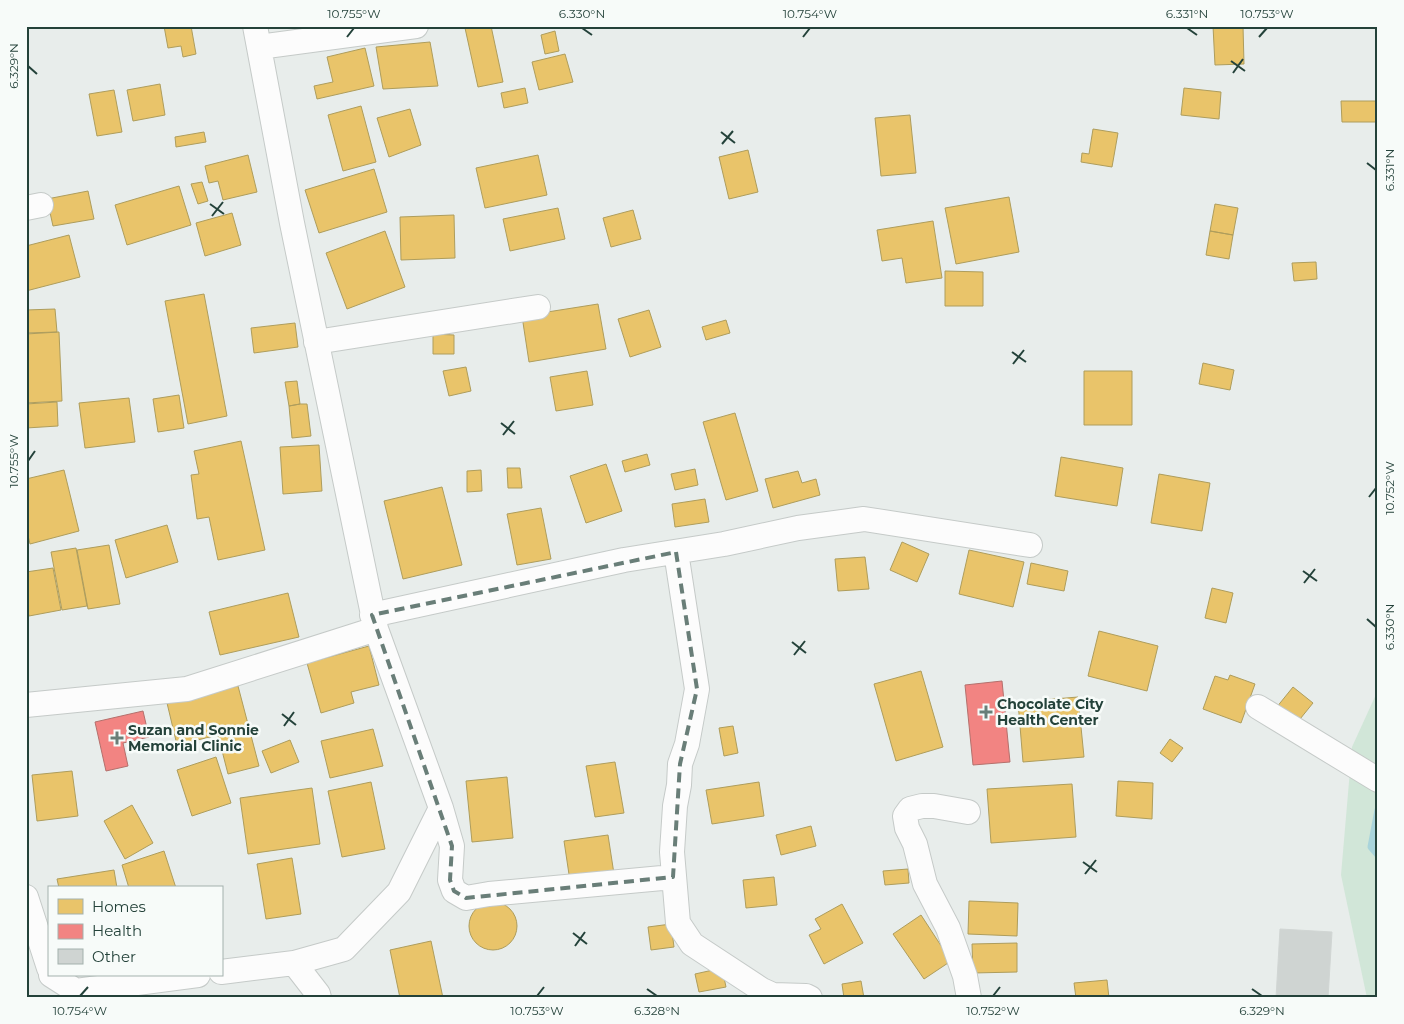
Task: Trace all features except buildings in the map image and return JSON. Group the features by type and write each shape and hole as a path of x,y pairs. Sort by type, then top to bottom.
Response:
{"street":[{"path":"416,26 257,37 316,342 374,622 441,808 452,846 450,880 454,891 466,898 489,894 673,878"},
{"path":"316,342 538,307"},
{"path":"26,705 187,689 374,622 624,560 676,552 798,528 864,519 1030,545"},
{"path":"676,552 697,689 687,744 680,764 680,784 675,806 672,852 678,923 692,944 770,997 806,996 810,998"},
{"path":"1258,706 1378,780"},
{"path":"968,812 922,806 910,809 905,816 907,828 915,844 925,884 948,928 965,976 969,998"},
{"path":"222,972 294,963 344,949 398,892 441,808"},
{"path":"26,897 48,966"},
{"path":"294,963 318,994 319,998"},
{"path":"52,979 76,991 190,976"}],"highlighted area":[{"path":"676,552 697,689 680,764 673,877 466,898 454,891 450,880 452,846 372,615"}],"green space":[{"path":"1378,690 1378,998 1367,998 1341,875 1352,747"}],"waterway":[{"path":"1378,810 1371,847 1378,855"}],"place":[{"name":"Chocolate City Health Center","path":"986,712"},
{"name":"Suzan and Sonnie Memorial Clinic","path":"117,738"}]}
